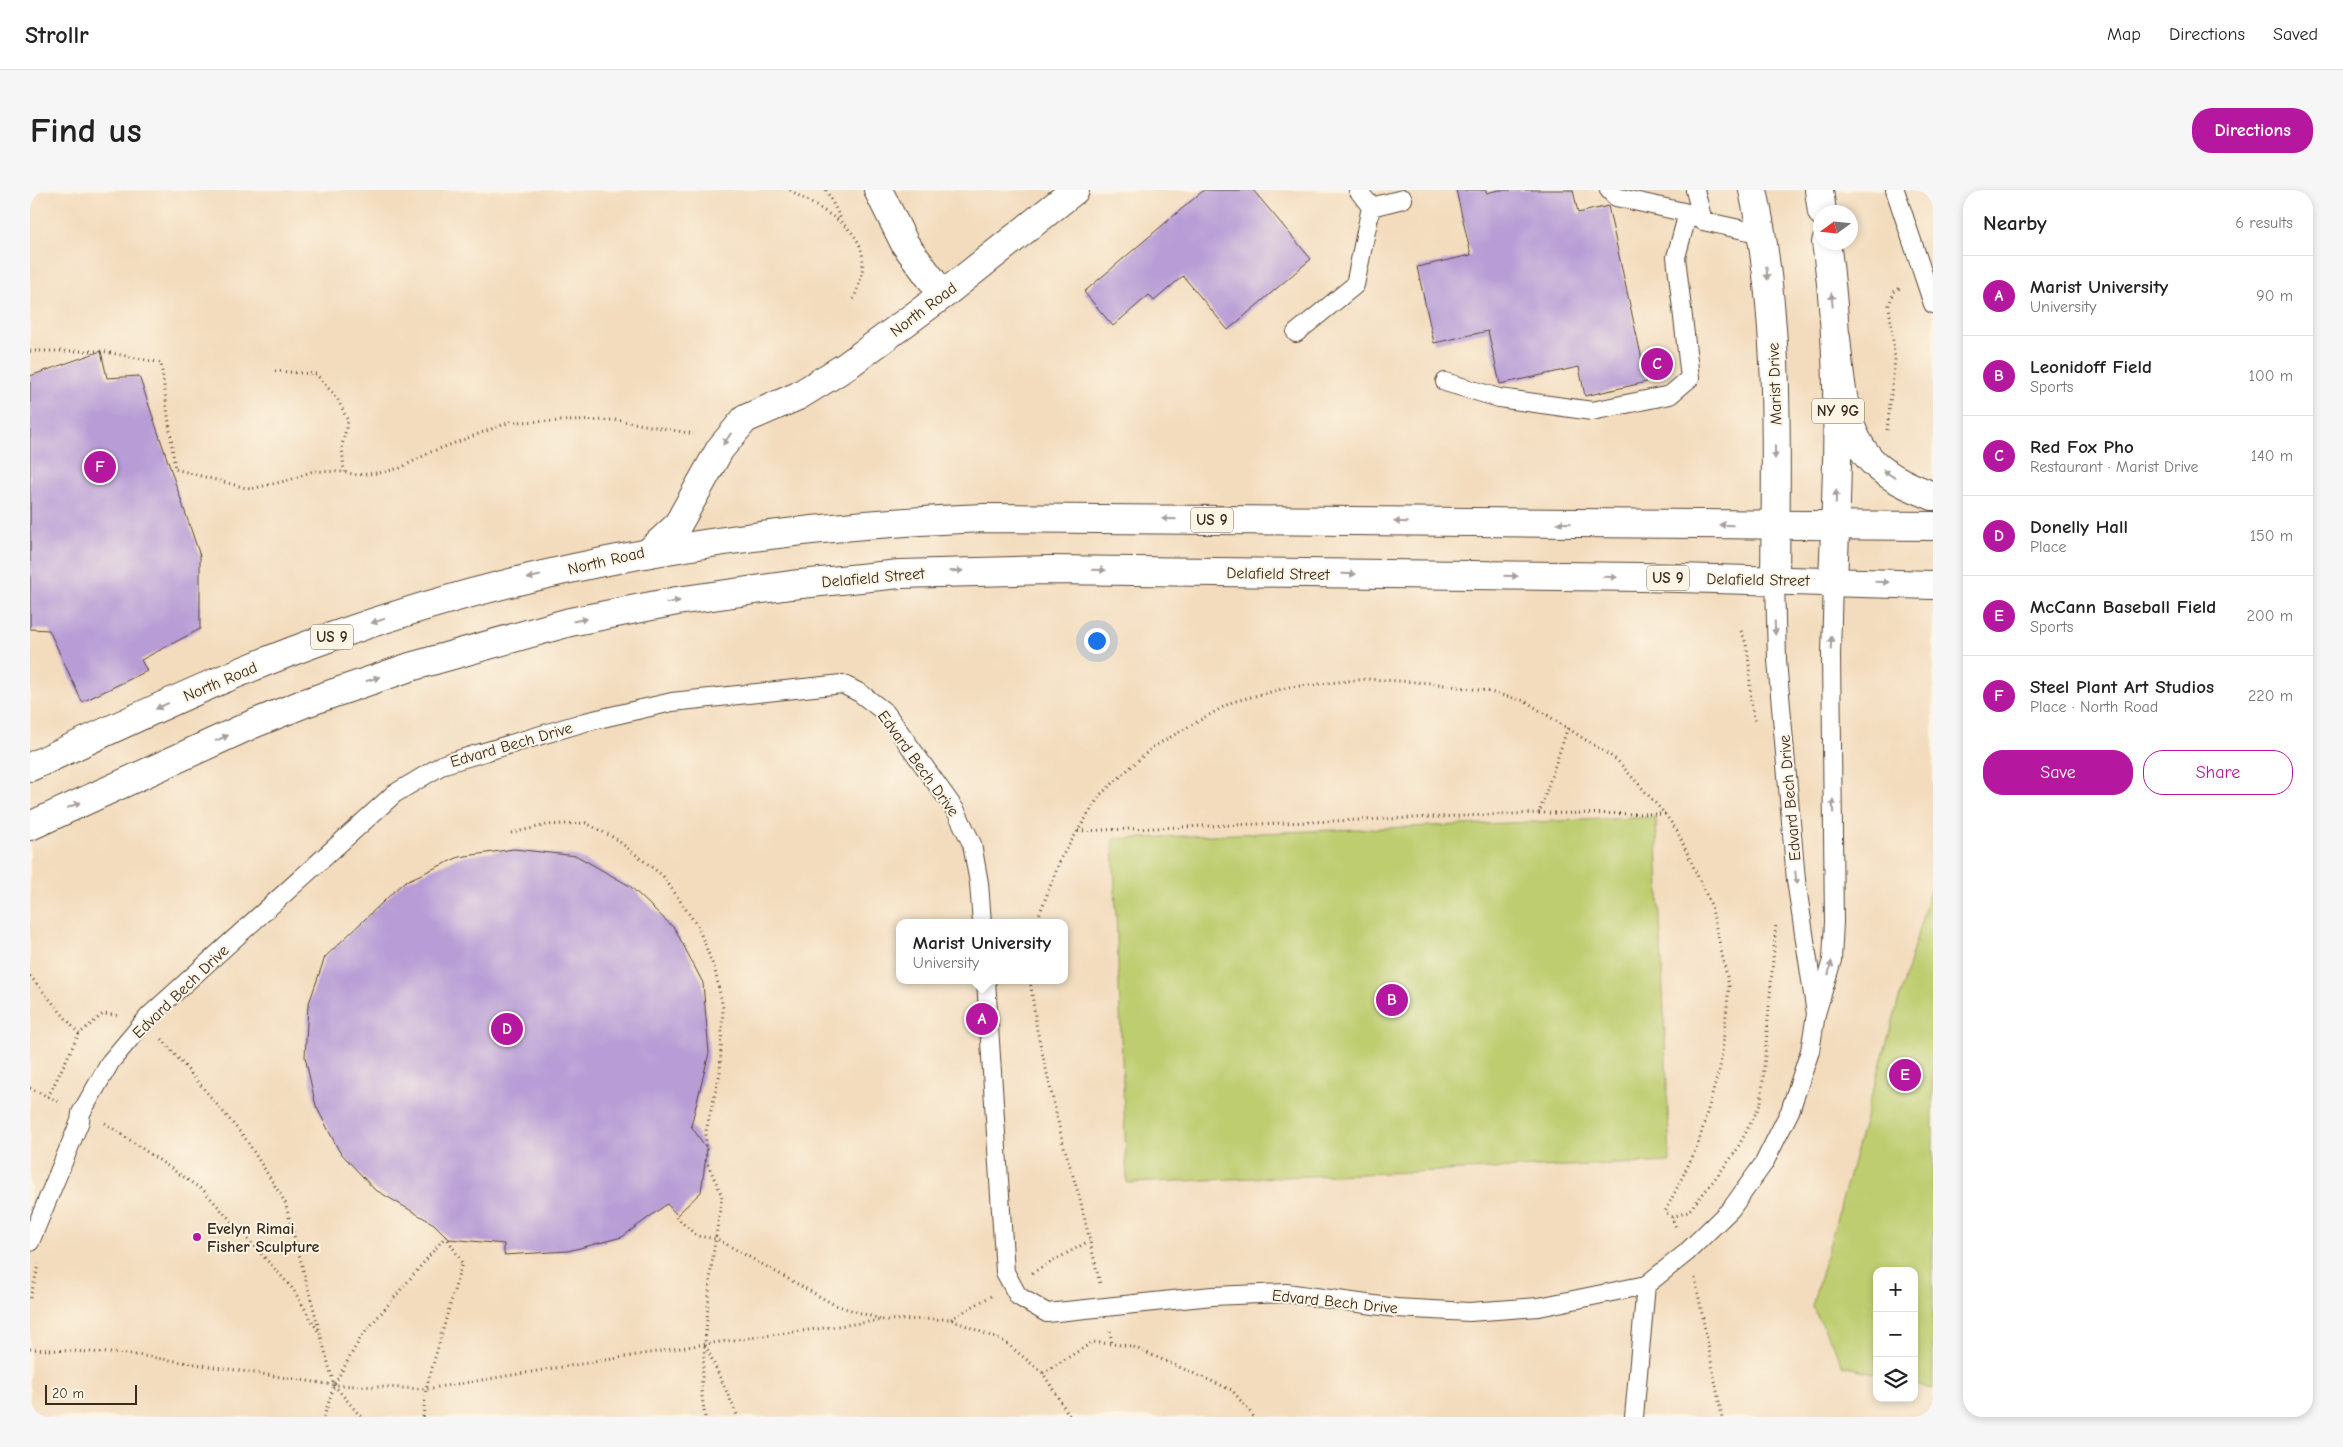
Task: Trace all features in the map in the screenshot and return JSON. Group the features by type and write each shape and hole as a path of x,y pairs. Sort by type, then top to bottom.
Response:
{"main road":[{"path":"878,190 905,244 938,298"},
{"name":"North Road","path":"30,767 216,682 336,635 486,589 650,551 677,526 729,436 745,419 812,389 938,298 1075,190"},
{"name":"Marist Drive","path":"1753,190 1762,234 1773,342 1775,580"},
{"path":"1818,190 1821,205"},
{"name":"NY 9G","path":"1827,250 1836,337 1838,431 1833,581"},
{"path":"1836,337 1844,397 1856,436 1864,452 1886,473 1933,496"},
{"name":"US 9","path":"650,551 817,528 984,518 1933,526"},
{"name":"Delafield Street","path":"30,826 253,724 349,687 463,650 570,622 625,611 791,585 900,574 1050,570 1775,580 1933,585"}],"lane":[{"path":"1296,333 1355,285 1371,207 1358,190"},
{"path":"1608,190 1616,197 1762,234"},
{"path":"1446,382 1499,398 1592,411 1670,395 1690,378 1676,257 1696,217 1695,190"},
{"path":"1895,190 1933,304"},
{"path":"1371,207 1403,199"},
{"name":"Edvard Bech Drive","path":"1775,580 1777,660 1796,880 1816,1014"},
{"name":"Edvard Bech Drive","path":"986,984 1005,1272 1018,1296 1047,1313 1212,1296 1286,1293 1396,1308 1469,1312 1539,1307 1646,1285 1686,1253 1731,1209 1764,1163 1800,1083 1810,1051 1816,1014 1825,990 1832,960 1834,922 1830,655 1833,581"},
{"name":"Edvard Bech Drive","path":"30,1242 80,1121 81,1113 111,1061 149,1016 394,794 444,764 586,722 672,702 842,684 860,693 886,713 956,810 972,844 979,883 982,919"},
{"path":"1634,1417 1646,1285"}],"path":[{"path":"790,190 843,224 856,235 864,258 863,279 853,300"},
{"path":"826,190 843,224"},
{"path":"1887,435 1895,359 1889,305 1894,292 1908,282"},
{"path":"30,351 101,351 161,363 175,469 250,489 290,480 313,471 344,472 357,475 400,468 431,452 510,422 617,420 702,435"},
{"path":"275,371 316,374 337,398 348,421 342,445 344,472"},
{"path":"1741,631 1748,645 1750,700 1759,730"},
{"path":"1038,919 1061,858 1100,795 1153,747 1232,702 1290,687 1367,679 1431,683 1486,691 1524,701 1568,727 1617,760 1665,814 1677,831 1711,905 1729,986 1721,1063 1698,1146 1665,1212 1672,1217 1696,1280 1722,1417"},
{"path":"1539,813 1568,727"},
{"path":"1078,831 1539,813 1665,814"},
{"path":"511,833 547,825 586,824 616,839 663,876 698,927 715,970 723,1008 720,1073 706,1131 706,1160 722,1196 711,1269 701,1390 705,1417"},
{"path":"1672,1217 1688,1212 1707,1189 1735,1153 1761,1103 1776,922"},
{"path":"30,976 79,1034"},
{"path":"1031,984 1037,1030 1063,1143 1080,1199 1094,1266 1107,1308 1112,1344"},
{"path":"48,1097 79,1034 103,1014 149,1016 163,1041 245,1138 285,1202 334,1385"},
{"path":"30,1088 81,1113 97,1117 204,1191 248,1237 293,1290 320,1335 334,1385 361,1417"},
{"path":"676,1217 697,1236 717,1239 835,1306 883,1320"},
{"path":"324,1417 334,1385 361,1337 446,1236 462,1263 426,1389 423,1417"},
{"path":"30,1349 130,1354 334,1385 426,1389 705,1344 883,1320 950,1319 1004,1342 1043,1373 1070,1417"},
{"path":"1043,1373 1093,1342 1131,1346 1232,1390 1254,1417"},
{"path":"705,1344 738,1417"}],"green space":[{"path":"1656,817 1670,1162 1127,1183 1113,839"},
{"path":"1933,879 1933,1389 1918,1385 1918,1267 1873,1267 1873,1373 1844,1366 1812,1306"}],"building":[{"path":"1204,190 1253,190 1311,259 1228,330 1183,276 1154,301 1149,295 1113,326 1084,292"},
{"path":"1456,190 1486,190 1486,193 1499,190 1573,190 1578,213 1608,206 1647,382 1585,396 1579,367 1500,384 1488,331 1434,343 1417,267 1471,255"},
{"path":"101,351 107,378 139,376 200,556 200,629 141,660 147,671 82,702 49,630 30,629 30,376"},
{"path":"514,849 577,856 630,886 675,929 703,983 709,1053 691,1126 707,1149 701,1192 677,1215 667,1204 622,1237 568,1251 504,1255 504,1244 449,1239 434,1224 374,1189 339,1151 316,1106 305,1057 308,1006 325,957 404,882 459,857"}],"place":[{"name":"Red Fox Pho","path":"1657,364"},
{"name":"Steel Plant Art Studios","path":"100,467"},
{"name":"Leonidoff Field","path":"1392,1000"},
{"name":"Marist University","path":"982,1019"},
{"name":"Donelly Hall","path":"507,1029"},
{"name":"McCann Baseball Field","path":"1905,1075"},
{"name":"Evelyn Rimai Fisher Sculpture","path":"197,1237"}]}
